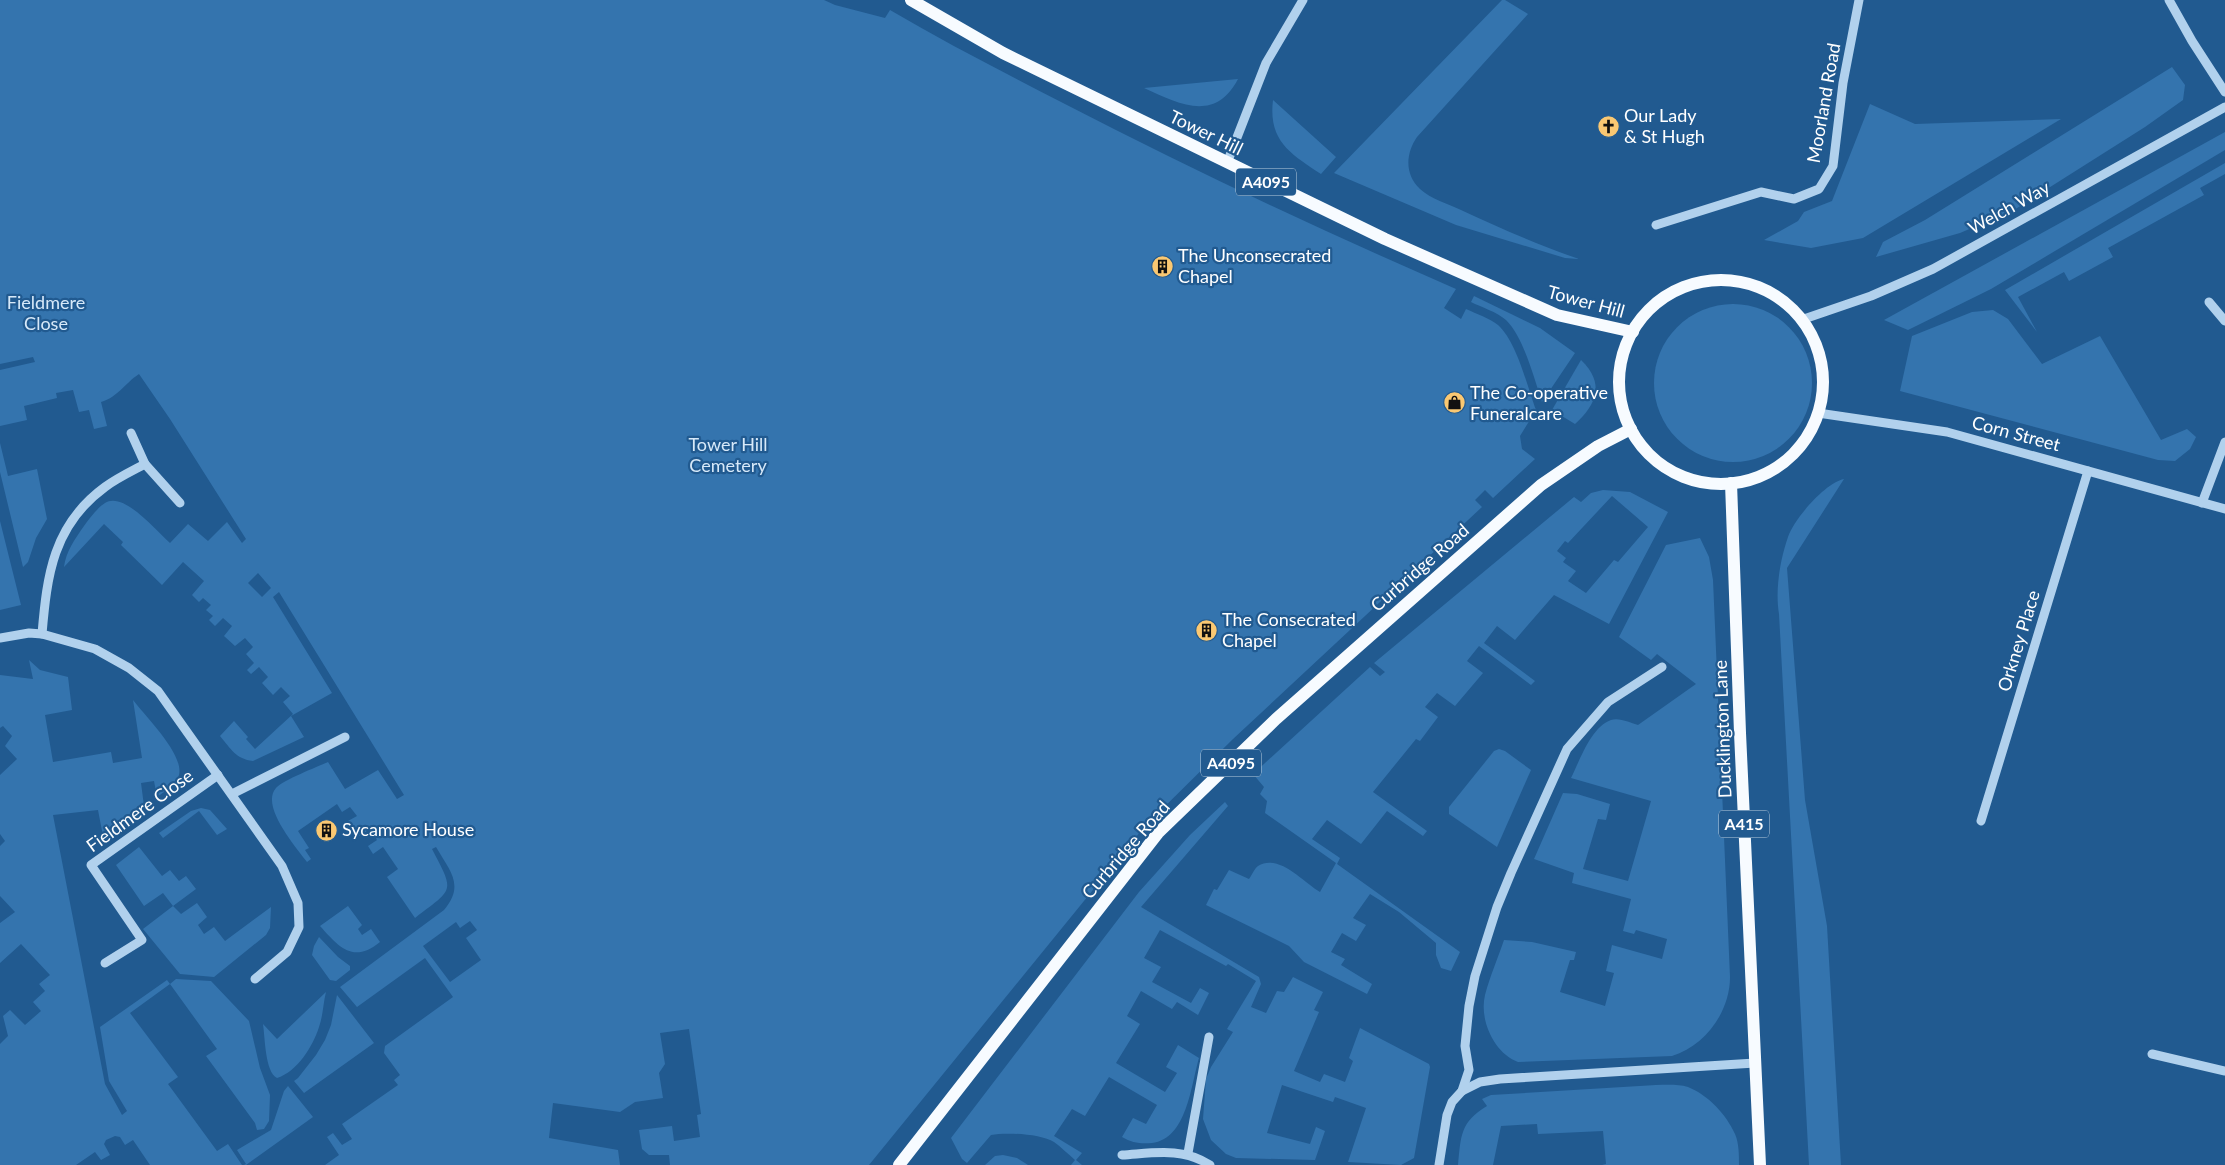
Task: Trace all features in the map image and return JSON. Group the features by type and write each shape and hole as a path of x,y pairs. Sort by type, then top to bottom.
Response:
{"main road":[{"name":"Tower Hill","path":"911,0 1003,53 1385,239 1556,315 1633,332"},
{"path":"1734,281 1765,290 1791,308 1801,320 1811,334 1822,364 1823,396 1814,427 1795,453 1770,473 1739,483 1704,484 1670,471 1643,449 1625,418 1618,384 1624,349 1633,332 1641,318 1668,295 1701,282 1734,281"},
{"name":"Curbridge Road","path":"899,1165 1158,833 1276,719 1541,485 1598,446 1631,429"},
{"name":"Ducklington Lane","path":"1731,483 1754,1063 1760,1165"}],"street":[{"path":"1227,163 1266,63 1304,0"},
{"name":"Moorland Road","path":"1656,226 1761,192 1794,199 1820,189 1833,166 1843,83 1860,0"},
{"path":"2169,0 2192,41 2225,92"},
{"name":"Welch Way","path":"1801,320 1871,296 1933,268 2225,107"},
{"path":"2209,302 2225,321"},
{"name":"Corn Street","path":"1818,413 1948,432 2225,509"},
{"path":"131,433 145,464 180,503"},
{"path":"2202,503 2225,442"},
{"path":"42,634 50,570 55,550 66,530 80,510 104,487 145,464"},
{"name":"Orkney Place","path":"1981,821 2088,471"},
{"name":"Fieldmere Close","path":"0,638 29,633 42,634 95,649 128,668 158,691 282,866 298,903 299,927 287,952 255,979"},
{"path":"1462,1091 1469,1070 1465,1046 1469,1006 1475,976 1500,899 1556,772 1567,749 1594,716 1620,694 1662,667"},
{"path":"232,794 344,737"},
{"name":"Fieldmere Close","path":"105,963 142,940 91,865 218,775"},
{"path":"1188,1154 1209,1037"},
{"path":"2152,1054 2225,1071"},
{"path":"1439,1165 1447,1114 1452,1102 1462,1091 1480,1082 1500,1079 1754,1063"},
{"path":"1122,1155 1170,1151 1188,1154 1210,1165"}],"green space":[{"name":"Tower Hill Cemetery","path":"0,0 824,0 835,5 885,18 890,10 976,58 1160,152 1307,222 1456,289 1444,308 1461,319 1466,309 1483,316 1498,325 1511,342 1536,410 1520,436 1522,449 1535,459 1493,498 1485,490 1475,500 1482,507 1233,739 1145,826 869,1165 670,1165 669,1155 649,1155 642,1149 639,1130 672,1126 674,1141 700,1137 697,1115 701,1114 689,1029 660,1033 665,1064 659,1073 663,1098 635,1102 620,1112 553,1103 549,1138 618,1150 620,1165 325,1165 339,1155 327,1137 333,1133 342,1145 352,1139 342,1124 398,1085 394,1080 400,1075 384,1053 385,1046 453,997 425,958 357,1007 340,987 444,910 454,893 453,878 436,847 432,849 445,874 447,889 444,895 415,918 387,877 398,869 383,847 373,854 368,846 377,840 370,829 359,836 348,821 357,816 350,807 342,812 337,804 298,831 309,848 305,850 311,859 307,862 288,837 276,815 272,796 280,785 328,762 345,789 378,770 397,799 404,795 279,592 273,597 332,693 291,716 304,737 253,761 247,760 238,756 220,736 234,721 248,737 246,739 255,749 293,714 283,702 290,696 281,687 273,695 262,683 268,677 259,667 251,674 247,670 254,663 246,654 253,647 245,638 235,646 224,636 232,626 223,618 215,626 209,620 213,616 206,610 211,605 203,598 199,602 192,595 204,581 183,562 162,585 121,545 123,542 104,524 64,567 74,540 86,523 102,505 113,501 130,507 170,543 188,524 208,541 227,522 242,543 246,539 170,419 139,374 117,394 101,402 107,426 94,429 89,410 79,412 73,390 56,393 57,398 24,406 27,420 0,426 0,370 35,362 33,357 0,364","holes":["258,573 271,588 262,597 248,583","470,921 477,930 466,938 481,960 450,982 423,946 456,922 460,928"]},
{"path":"1502,0 1528,14 1417,137 1413,143 1408,163 1411,177 1424,193 1434,198 1519,236 1579,259 1565,258 1456,225 1334,173"},
{"path":"2172,67 2185,85 2183,100 2145,127 2014,210 1960,233 1876,257 1883,242 1925,220"},
{"path":"1238,79 1229,93 1219,101 1207,105 1183,104 1144,88"},
{"path":"1273,100 1336,157 1321,174 1291,153 1278,136 1272,114"},
{"path":"1870,104 1915,124 2061,119 1863,238 1811,248 1764,240 1798,221 1804,212 1832,201"},
{"path":"2225,132 2225,150 1991,289 1908,330 1884,320"},
{"path":"2225,163 2225,174 2200,188 2204,195 2108,248 2113,257 2069,281 2064,272 2018,297 2037,332 2005,290"},
{"path":"1474,296 1540,328 1575,353 1542,402 1528,359 1518,337 1506,320 1471,302"},
{"path":"1733,304 1763,310 1789,327 1806,353 1812,383 1806,413 1789,439 1763,456 1733,462 1703,456 1677,439 1660,413 1654,383 1660,353 1677,327 1703,310"},
{"path":"1993,310 2008,319 2042,364 2100,336 2161,440 2187,429 2196,437 2190,449 2175,461 2158,460 1900,391 1912,336 1972,312"},
{"path":"1581,360 1593,377 1595,393 1589,409 1575,424 1552,410"},
{"path":"0,443 8,476 37,469 47,519 36,538 28,562 23,567 0,472"},
{"path":"1844,479 1787,568 1805,800 1827,926 1841,1165 1809,1165 1778,585 1785,546 1791,530 1803,512 1820,494 1836,482"},
{"path":"1603,490 1630,492 1668,512 1609,624 1554,595 1515,640 1497,626 1484,643 1535,681 1531,685 1479,646 1467,661 1483,673 1455,706 1437,693 1425,707 1438,717 1420,741 1416,739 1373,792 1427,831 1423,836 1387,811 1361,844 1327,820 1312,839 1340,858 1337,864 1460,952 1451,971 1441,968 1436,955 1436,943 1399,912 1370,894 1353,918 1366,925 1356,941 1342,933 1331,952 1345,959 1341,965 1372,984 1367,994 1304,962 1289,946 1206,905 1214,889 1217,890 1229,870 1249,879 1258,866 1266,863 1274,863 1290,870 1320,892 1336,863 1265,813 1267,801 1260,794 1264,787 1253,774 1370,667 1380,676 1385,672 1374,663 1574,497 1581,502 1591,493","holes":["1612,496 1648,527 1618,562 1614,560 1586,593 1568,581 1576,571 1563,562 1566,558 1557,551 1565,541 1568,543"]},
{"path":"0,521 21,605 0,610"},
{"path":"1700,538 1709,557 1713,580 1730,977 1726,1003 1705,1036 1684,1051 1672,1056 1518,1062 1509,1058 1495,1043 1486,1025 1484,1015 1485,995 1504,940 1532,942 1576,952 1574,960 1570,960 1560,992 1605,1006 1614,973 1606,971 1612,945 1662,959 1667,939 1636,930 1634,934 1623,931 1631,899 1572,883 1574,873 1534,859 1563,793 1577,794 1610,804 1606,820 1598,819 1583,869 1628,881 1651,801 1571,778 1587,745 1598,729 1604,724 1618,719 1638,725 1696,684 1657,654 1651,660 1619,637 1666,545"},
{"path":"29,660 40,670 68,677 72,710 45,715 53,762 111,752 113,763 142,758 133,700 163,736 176,757 179,775 173,785 157,797 154,781 141,783 144,806 103,836 98,810 53,815 105,1084 122,1115 127,1111 109,1081 100,1027 167,980 170,984 130,1013 178,1077 168,1084 217,1151 228,1144 242,1165 150,1165 133,1140 125,1145 120,1137 115,1136 106,1140 104,1144 110,1155 101,1160 95,1152 76,1165 0,1165 0,1044 8,1036 3,1016 10,1010 25,1025 41,1011 33,1002 45,991 39,984 50,975 21,944 0,963 0,923 15,912 0,896 0,846 5,841 0,834 0,775 17,759 5,746 12,736 3,726 0,728 0,675 33,679"},
{"path":"1499,749 1505,751 1531,770 1497,847 1449,814 1449,807 1494,751"},
{"path":"1225,802 1228,806 1141,907 1259,977 1261,984 1251,1007 1266,1013 1277,991 1284,992 1293,977 1323,992 1314,1010 1319,1012 1294,1071 1320,1082 1324,1074 1345,1082 1353,1061 1349,1058 1360,1028 1429,1064 1414,1158 1401,1165 1348,1162 1366,1108 1335,1097 1333,1102 1282,1085 1267,1133 1310,1144 1316,1127 1325,1131 1315,1160 1236,1158 1226,1154 1211,1140 1203,1119 1206,1079 1211,1067 1233,1032 1227,1029 1256,981 1228,964 1226,966 1160,930 1144,958 1161,967 1152,982 1191,1003 1200,988 1209,993 1198,1015 1177,1002 1172,1009 1141,991 1127,1016 1140,1024 1116,1063 1165,1092 1177,1073 1166,1067 1178,1045 1199,1058 1186,1109 1173,1132 1164,1139 1152,1143 1137,1143 1122,1137 1133,1118 1146,1124 1157,1105 1109,1077 1085,1116 1072,1109 1054,1136 1082,1153 1076,1160 1082,1165 1071,1165 1075,1160 1057,1144 1048,1139 1032,1135 1014,1134 991,1135 967,1163 962,1159 951,1138 1139,892 1190,835"},
{"path":"201,808 210,810 227,829 217,835 199,811 163,838 159,833 191,811"},
{"path":"139,847 162,876 170,870 179,881 186,876 196,889 173,906 163,893 144,906 116,865"},
{"path":"197,903 207,917 198,925 204,934 214,927 225,941 271,907 270,928 266,935 214,977 180,974 143,929 173,906 181,914"},
{"path":"348,906 362,925 358,929 362,935 371,929 380,942 362,952 354,952 340,946 320,926"},
{"path":"319,937 338,957 350,966 350,970 336,981 330,980 312,955"},
{"path":"176,979 211,981 249,1021 260,1068 270,1095 269,1121 264,1129 257,1130 255,1123 206,1056 217,1049 170,984"},
{"path":"326,992 320,1023 308,1050 291,1070 277,1078 270,1069 268,1062 263,1024 277,1039"},
{"path":"337,995 374,1043 304,1093 294,1081 316,1055 325,1040 331,1025"},
{"path":"1656,1085 1688,1087 1703,1095 1716,1106 1727,1119 1735,1134 1738,1145 1739,1165 1602,1165 1606,1164 1603,1131 1538,1134 1537,1124 1501,1126 1493,1165 1458,1165 1461,1138 1467,1124 1471,1118 1487,1106 1482,1099 1491,1095"},
{"path":"288,1086 313,1117 246,1165 244,1165 246,1164 237,1150 271,1130 284,1091"},
{"path":"1003,1155 1017,1158 1028,1165 985,1165 995,1156"}],"place":[{"name":"Our Lady & St Hugh","path":"1608,126"},
{"name":"The Unconsecrated Chapel","path":"1162,266"},
{"name":"The Co-operative Funeralcare","path":"1454,403"},
{"name":"The Consecrated Chapel","path":"1206,630"},
{"name":"Sycamore House","path":"326,830"}]}
